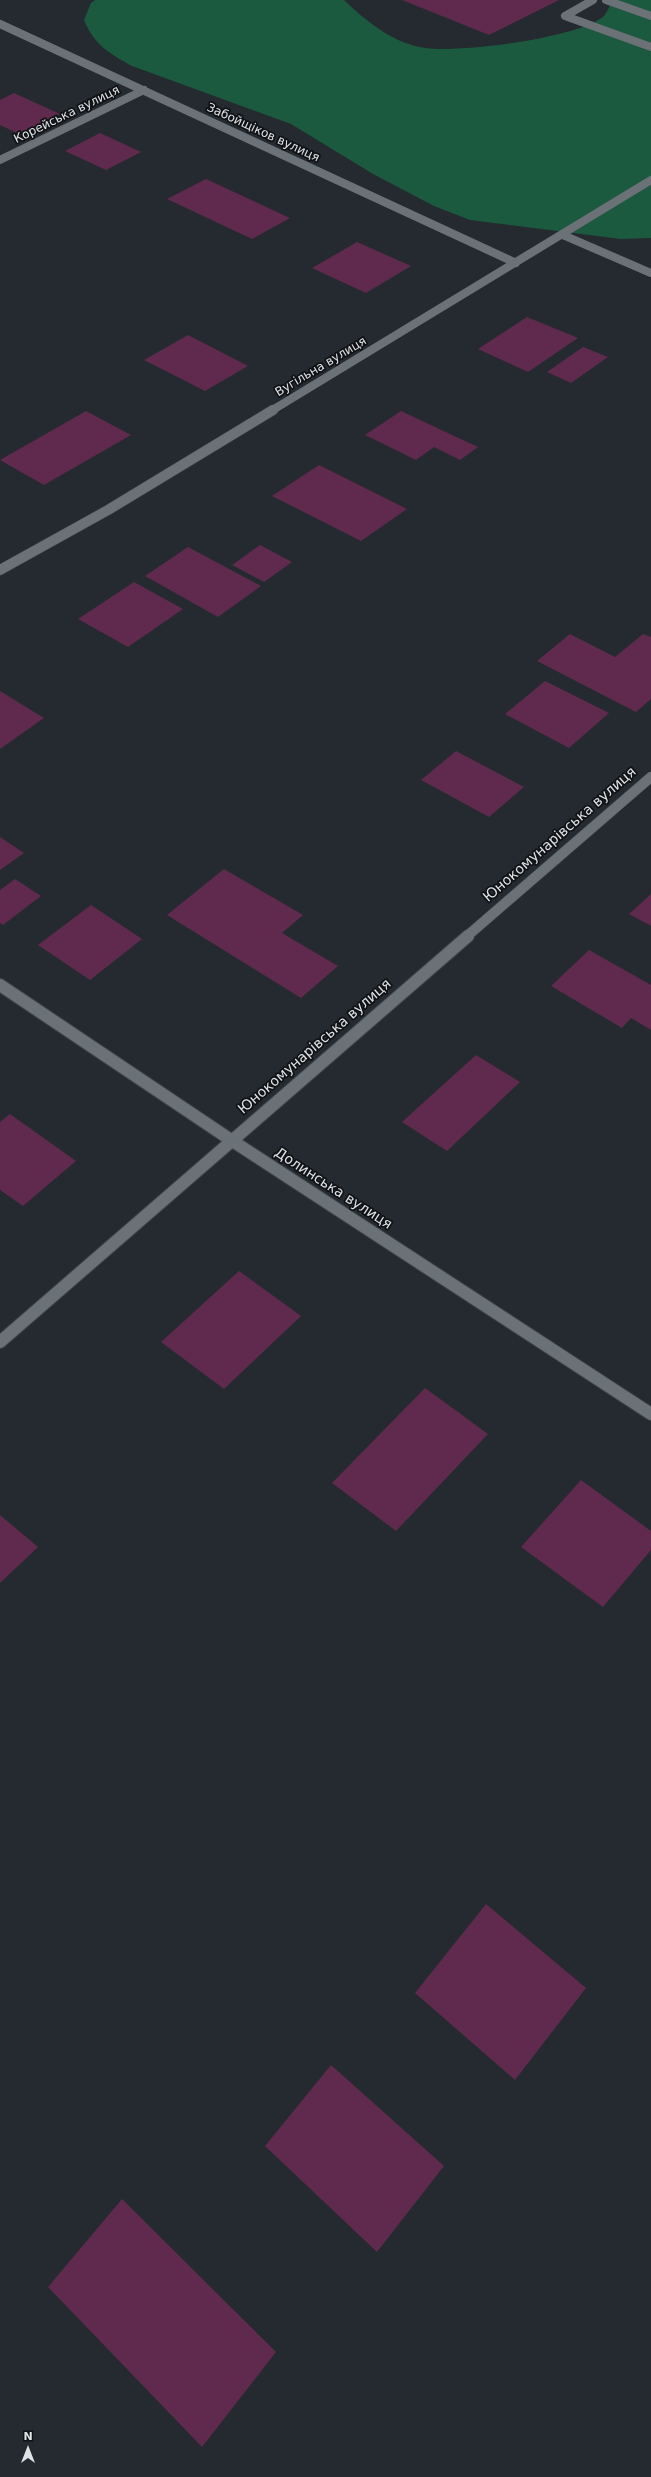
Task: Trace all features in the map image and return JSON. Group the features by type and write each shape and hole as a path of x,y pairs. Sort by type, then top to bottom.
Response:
{"street":[{"path":"593,0 565,16 651,47"},
{"path":"606,0 651,16"},
{"name":"Забойщiков вулиця","path":"0,24 516,263"},
{"name":"Корейська вулиця","path":"0,160 144,90"},
{"name":"Вугільна вулиця","path":"0,570 108,510 563,235 651,180"},
{"path":"563,235 651,273"},
{"name":"Юнокомунарівська вулиця","path":"0,1342 651,777"},
{"name":"Долинська вулиця","path":"0,985 231,1140 651,1414"}],"green space":[{"path":"95,0 344,0 372,24 392,37 414,46 442,49 491,46 546,37 591,24 604,16 613,0 651,0 651,238 621,239 470,220 434,206 373,174 291,124 132,66 116,57 98,43 88,29 84,20 91,3"}],"building":[{"path":"402,0 559,0 489,35"},
{"path":"14,93 60,114 19,134 0,125 0,100"},
{"path":"100,133 141,152 106,170 65,151"},
{"path":"206,179 290,218 252,239 167,199"},
{"path":"357,242 411,266 366,293 312,268"},
{"path":"527,317 578,338 528,372 478,349"},
{"path":"188,335 248,366 205,391 144,360"},
{"path":"583,347 608,357 571,383 547,372"},
{"path":"86,411 131,435 44,485 0,460"},
{"path":"401,411 478,447 460,460 434,447 416,460 365,435"},
{"path":"319,465 407,509 361,541 272,496"},
{"path":"260,545 292,562 264,582 232,565"},
{"path":"188,547 261,586 218,617 145,576"},
{"path":"134,582 183,609 128,647 78,619"},
{"path":"570,634 615,657 643,634 651,637 651,699 636,712 537,661"},
{"path":"545,681 609,713 569,748 505,714"},
{"path":"0,691 44,718 0,749"},
{"path":"456,751 524,787 489,817 421,780"},
{"path":"0,837 24,853 0,870"},
{"path":"224,869 303,915 282,933 338,966 301,998 167,915"},
{"path":"15,879 41,896 3,925 0,923 0,890"},
{"path":"651,894 651,926 629,914"},
{"path":"91,905 142,939 90,980 38,945"},
{"path":"589,950 651,985 651,1030 631,1018 622,1028 551,986"},
{"path":"476,1055 520,1082 447,1151 402,1122"},
{"path":"10,1114 76,1161 23,1206 0,1190 0,1122"},
{"path":"239,1271 301,1316 224,1389 161,1342"},
{"path":"425,1388 488,1434 396,1531 332,1483"},
{"path":"581,1480 651,1531 651,1550 603,1607 521,1547"},
{"path":"0,1515 38,1547 0,1583"},
{"path":"486,1904 586,1988 515,2080 415,1993"},
{"path":"331,2065 444,2166 377,2252 265,2146"},
{"path":"122,2199 276,2352 202,2447 48,2287"}]}
